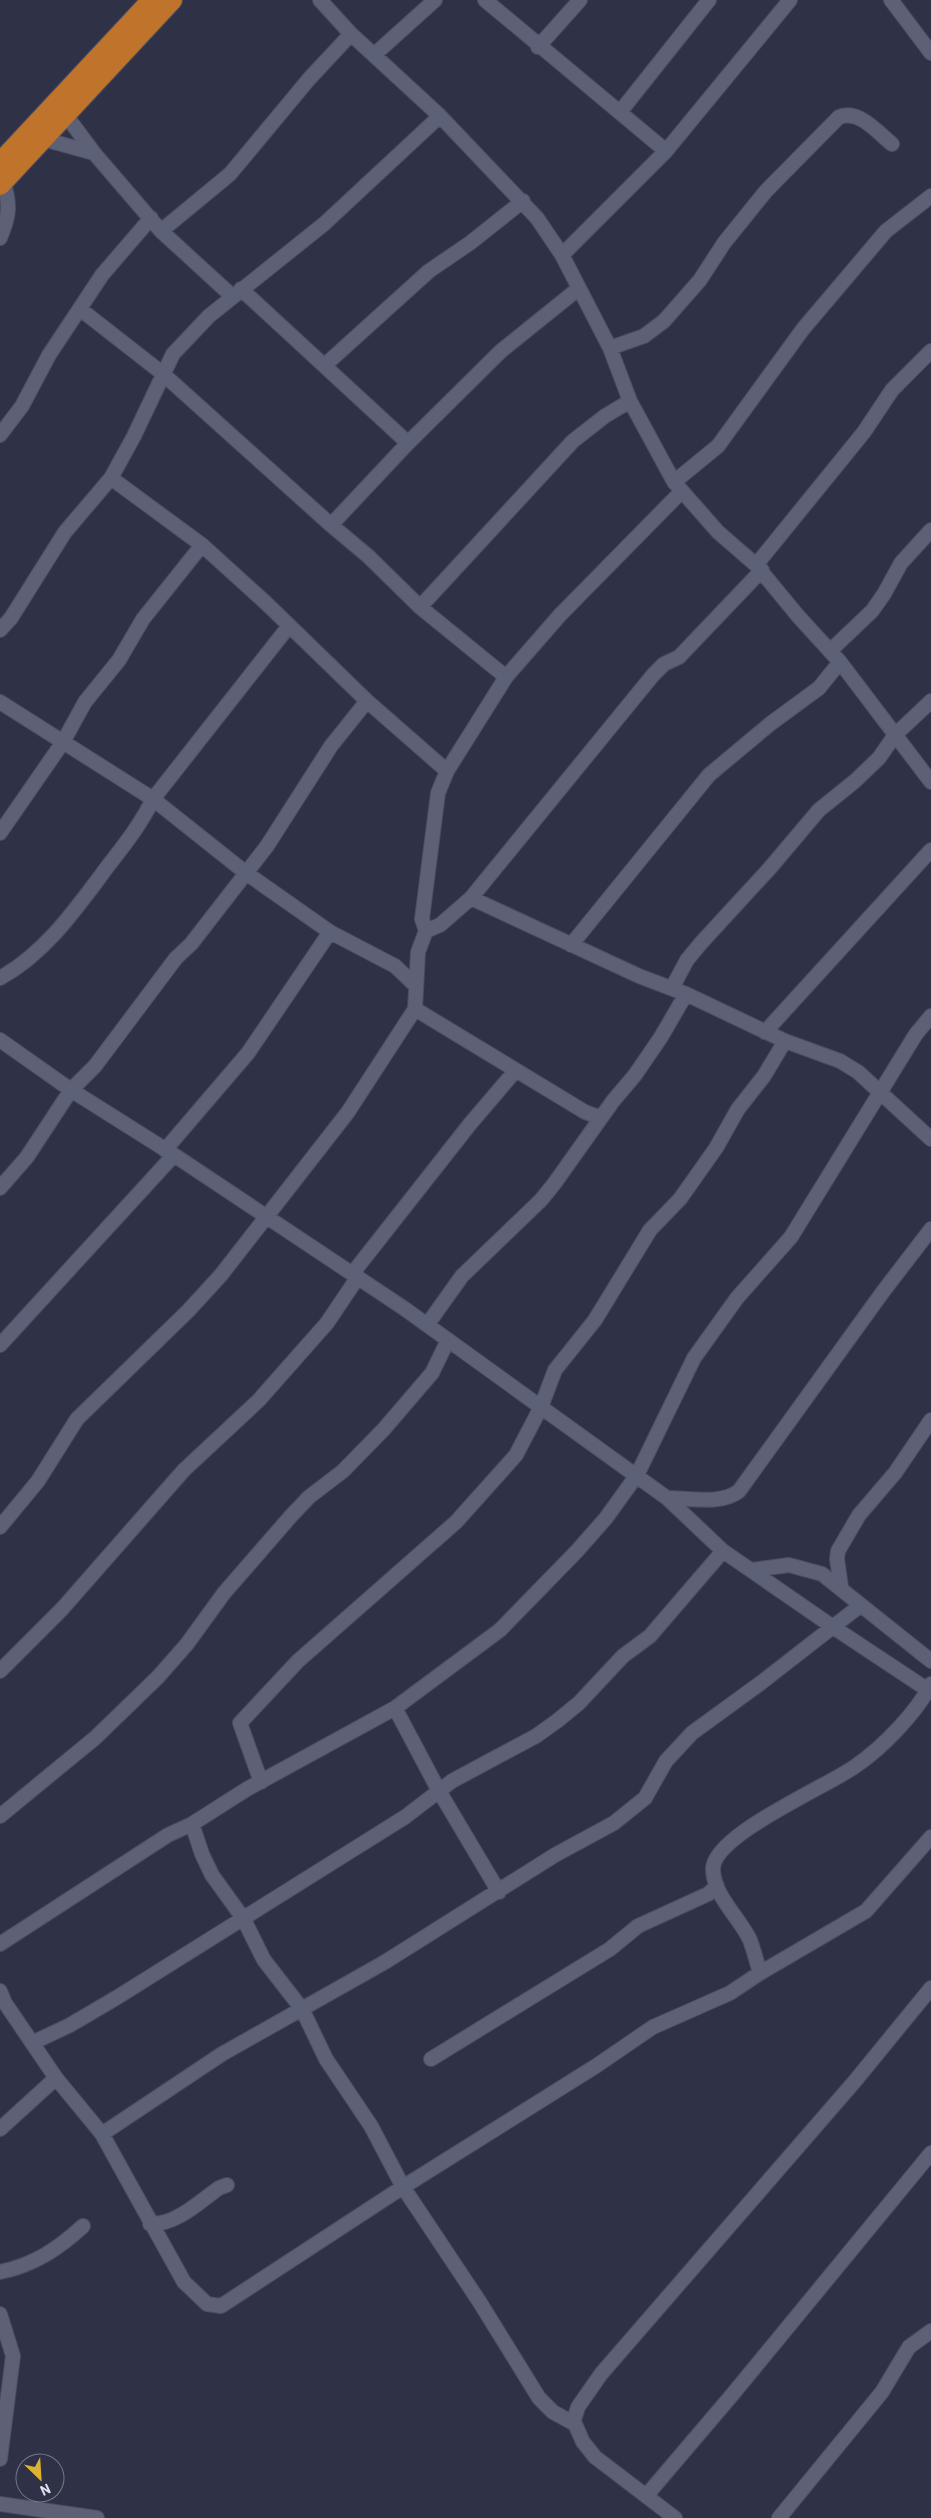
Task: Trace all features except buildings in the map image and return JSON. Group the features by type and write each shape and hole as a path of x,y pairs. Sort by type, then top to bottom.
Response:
{"highway":[{"path":"1,177 152,0"},
{"path":"1,177 43,139 172,0"}],"street":[{"path":"320,0 351,34 375,54 440,116 523,201 537,218 562,255 610,348 630,401 678,487 718,532 759,568 840,662 931,782"},
{"path":"375,54 435,0"},
{"path":"485,0 538,47 666,151"},
{"path":"538,47 580,0"},
{"path":"620,112 709,0"},
{"path":"562,255 666,151 790,0"},
{"path":"890,0 931,53"},
{"path":"161,231 230,174 309,79 351,34"},
{"path":"65,114 94,153 161,231 325,365 408,443"},
{"path":"610,348 644,336 664,321 700,280 724,243 766,191 839,117 846,114 855,115 892,144"},
{"path":"0,630 11,618 65,532 111,478 134,436 162,373 173,354 209,316 236,292 324,224 440,116"},
{"path":"43,139 94,153"},
{"path":"0,238 9,219 7,192 1,177"},
{"path":"0,1527 38,1481 77,1419 221,1275 348,1112 416,1009 415,985 418,952 426,931 422,919 438,793 447,771 506,677 560,615 718,446 803,329 881,236 931,196"},
{"path":"325,365 430,271 470,243 523,201"},
{"path":"0,436 22,406 49,355 102,275 151,218"},
{"path":"331,525 408,443 501,351 578,289"},
{"path":"80,309 162,373 368,556 420,607 506,677"},
{"path":"426,931 440,925 471,898 653,675 664,664 679,657 759,568 864,432 892,390 931,351"},
{"path":"420,607 573,441 605,416 630,401"},
{"path":"111,478 202,545 290,626 366,701 447,771"},
{"path":"830,651 872,611 901,563 931,530"},
{"path":"0,833 63,742 85,702 119,660 143,619 202,545"},
{"path":"0,978 42,946 78,907 142,823 153,799 290,626"},
{"path":"571,945 709,775 770,724 819,688 840,662"},
{"path":"0,1188 26,1157 71,1090 94,1066 176,958 191,944 267,846 331,746 366,701"},
{"path":"672,988 687,960 701,943 770,868 819,810 856,781 879,758 895,735 931,701"},
{"path":"0,702 153,799 246,873 330,932 395,966 415,985"},
{"path":"765,1032 931,850"},
{"path":"471,898 639,976 686,994 784,1041 840,1061 858,1072 931,1139"},
{"path":"0,1345 169,1152 248,1052 330,932"},
{"path":"395,966 418,952"},
{"path":"427,1325 462,1276 554,1184 661,1037 686,994"},
{"path":"416,1009 585,1112 601,1118"},
{"path":"0,1944 168,1835 192,1824 261,1782 395,1708 500,1630 600,1525 637,1476 694,1358 737,1298 791,1236 916,1034 931,1016"},
{"path":"0,1040 71,1090 169,1152 427,1325 668,1498 723,1551 833,1628 930,1688 914,1710 856,1766 787,1805 722,1849 713,1860 713,1872 717,1886 749,1939 760,1973"},
{"path":"261,1782 240,1723 298,1661 456,1522 516,1455 541,1407 555,1370 595,1320 650,1230 680,1199 716,1148 738,1109 764,1076 784,1041"},
{"path":"0,1671 62,1609 184,1470 259,1400 327,1323 355,1276 470,1124 516,1070"},
{"path":"668,1498 722,1498 732,1496 739,1491 882,1293 931,1229"},
{"path":"0,1816 95,1738 158,1677 187,1644 224,1593 291,1516 309,1497 343,1471 384,1429 432,1373 448,1340"},
{"path":"841,1587 837,1559 838,1551 859,1515 895,1472 931,1420"},
{"path":"32,2043 101,2007 275,1900 405,1817 452,1781 536,1736 579,1703 623,1656 650,1636 723,1551"},
{"path":"752,1570 781,1564 805,1568 822,1574 841,1587 931,1662"},
{"path":"102,2134 222,2054 302,2009 499,1892 555,1855 614,1823 645,1798 666,1761 692,1733 861,1605"},
{"path":"395,1708 439,1791 499,1892"},
{"path":"192,1824 202,1854 212,1875 243,1918 264,1960 302,2009 326,2059 371,2126 403,2187 479,2300 538,2398 553,2412 573,2423 578,2429 583,2442 595,2457 675,2518"},
{"path":"0,1991 5,2003 56,2078 102,2134 150,2224 184,2282 207,2304 221,2306 403,2187 596,2066 652,2027 730,1993 760,1973 866,1911 931,1837"},
{"path":"432,2060 610,1950 638,1926 708,1894 717,1886"},
{"path":"573,2423 578,2407 601,2374 855,2081 931,1988"},
{"path":"0,2128 56,2078"},
{"path":"646,2496 732,2395 931,2153"},
{"path":"150,2224 162,2224 172,2221 219,2188 227,2185"},
{"path":"0,2272 16,2269 45,2257 83,2226"},
{"path":"0,2314 13,2356 0,2459"},
{"path":"779,2518 882,2392 910,2347 931,2330"},
{"path":"0,2504 97,2518"}]}
